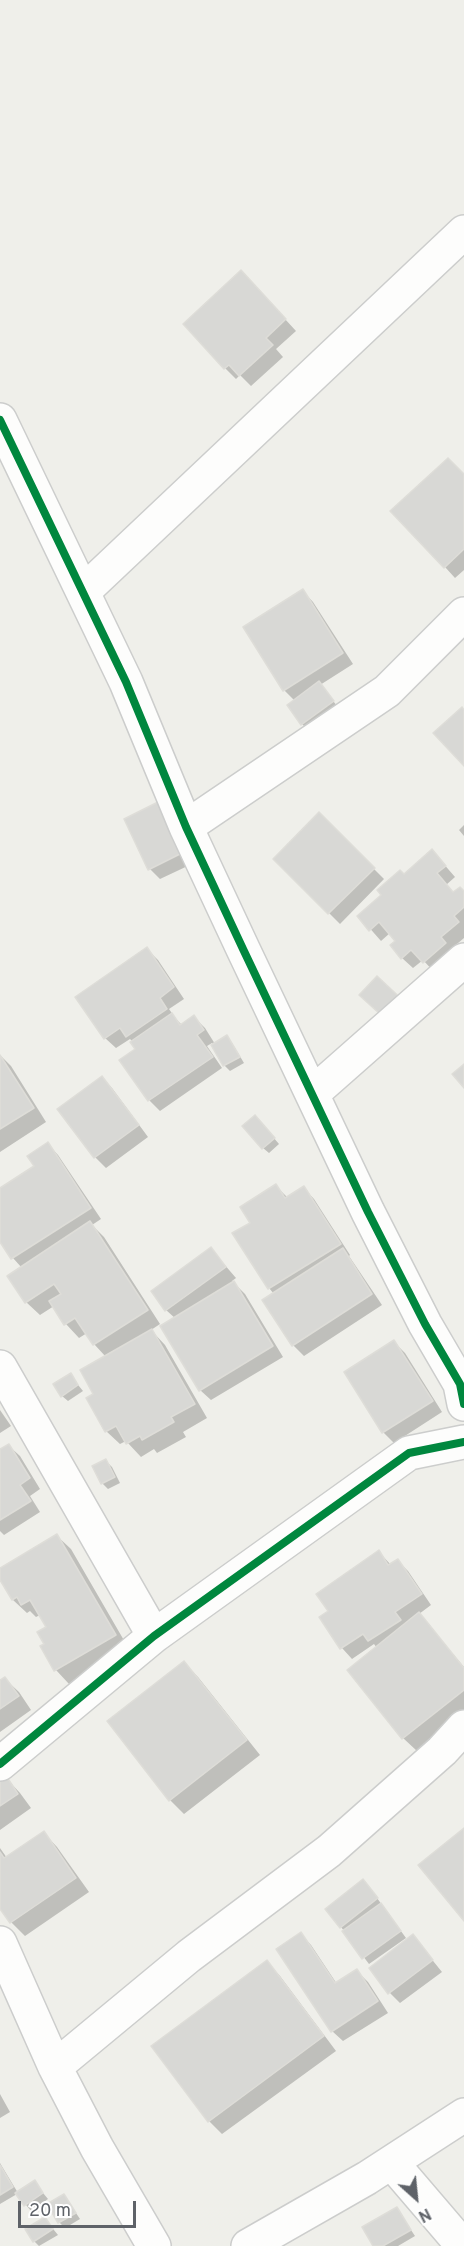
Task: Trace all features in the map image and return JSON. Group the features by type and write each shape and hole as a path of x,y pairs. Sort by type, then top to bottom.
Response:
{"street":[{"path":"83,592 464,232"},
{"path":"0,420 126,682 186,827 368,1212 425,1324 460,1384 464,1404"},
{"path":"186,827 387,691 464,614"},
{"path":"312,1094 464,960"},
{"path":"0,1367 154,1636"},
{"path":"0,1764 154,1636 409,1453 464,1442"},
{"path":"55,2067 189,1956 329,1851 442,1751 464,1727"},
{"path":"0,1943 55,2067 97,2148 153,2246"},
{"path":"248,2246 392,2163 464,2115"},
{"path":"392,2163 463,2246"}],"building":[{"path":"241,270 286,319 266,338 273,345 239,376 229,365 224,369 183,324"},
{"path":"448,458 464,474 464,549 444,568 390,511"},
{"path":"303,589 343,653 283,691 243,627"},
{"path":"319,681 334,701 301,725 287,705"},
{"path":"462,707 464,710 464,766 433,733"},
{"path":"160,801 184,852 148,870 124,819"},
{"path":"319,812 375,868 328,914 273,859"},
{"path":"432,849 446,866 437,873 453,892 460,887 464,891 464,907 454,916 459,922 441,937 446,943 423,963 411,950 401,959 390,945 395,941 379,922 369,931 357,916 381,895 377,890 400,870 404,874"},
{"path":"147,947 174,987 160,998 167,1009 126,1037 120,1028 104,1039 75,997"},
{"path":"377,976 408,1005 391,1024 359,995"},
{"path":"172,1013 180,1025 194,1015 204,1030 197,1035 213,1057 148,1101 119,1060 135,1049 130,1042"},
{"path":"227,1035 240,1057 223,1066 211,1045"},
{"path":"0,1055 34,1108 0,1129"},
{"path":"464,1064 464,1088 452,1074"},
{"path":"102,1076 139,1125 94,1158 57,1109"},
{"path":"255,1115 275,1138 262,1149 242,1126"},
{"path":"48,1142 91,1208 11,1259 0,1242 0,1188 34,1166 27,1156"},
{"path":"276,1184 285,1198 304,1186 341,1244 268,1289 232,1233 250,1223 240,1207"},
{"path":"90,1221 148,1310 93,1345 75,1318 64,1325 49,1301 61,1294 54,1284 25,1303 7,1276"},
{"path":"211,1247 226,1267 165,1311 151,1291"},
{"path":"343,1248 372,1294 292,1346 262,1300"},
{"path":"234,1281 273,1346 199,1391 160,1326"},
{"path":"152,1329 195,1404 171,1417 174,1422 142,1440 140,1436 126,1444 116,1426 105,1432 86,1398 93,1394 80,1370"},
{"path":"394,1340 433,1401 382,1433 344,1372"},
{"path":"71,1373 78,1385 61,1397 53,1384"},
{"path":"9,1444 30,1478 20,1485 31,1501 0,1520 0,1449"},
{"path":"106,1459 115,1477 101,1484 92,1466"},
{"path":"57,1534 116,1635 54,1671 40,1646 44,1644 37,1632 46,1627 30,1600 21,1605 17,1597 12,1600 0,1580 0,1568"},
{"path":"379,1550 388,1565 398,1559 422,1594 395,1612 401,1620 368,1641 363,1634 340,1649 319,1617 328,1611 316,1594"},
{"path":"419,1612 464,1668 464,1690 402,1739 347,1670"},
{"path":"184,1661 247,1740 169,1801 107,1721"},
{"path":"5,1677 19,1696 0,1709 0,1680"},
{"path":"7,1777 18,1794 0,1806 0,1782"},
{"path":"464,1828 464,1921 418,1865"},
{"path":"44,1831 76,1878 10,1923 0,1909 0,1852 4,1858"},
{"path":"363,1879 378,1898 340,1928 325,1909"},
{"path":"381,1903 401,1931 362,1959 342,1931"},
{"path":"301,1932 335,1983 357,1969 378,2001 331,2032 276,1949"},
{"path":"413,1934 433,1960 388,1994 369,1968"},
{"path":"267,1960 324,2036 208,2122 151,2046"},
{"path":"0,2165 13,2187 0,2195"},
{"path":"35,2180 43,2193 24,2206 15,2193"},
{"path":"64,2194 76,2213 58,2223 47,2204"},
{"path":"397,2207 411,2230 383,2246 373,2246 362,2227"},
{"path":"45,2217 53,2229 33,2242 25,2229"}],"cycle path":[{"path":"0,420 126,682 186,827 243,949 368,1212 425,1324 460,1384 464,1404"},
{"path":"0,1764 154,1636 409,1453 464,1442"}]}
